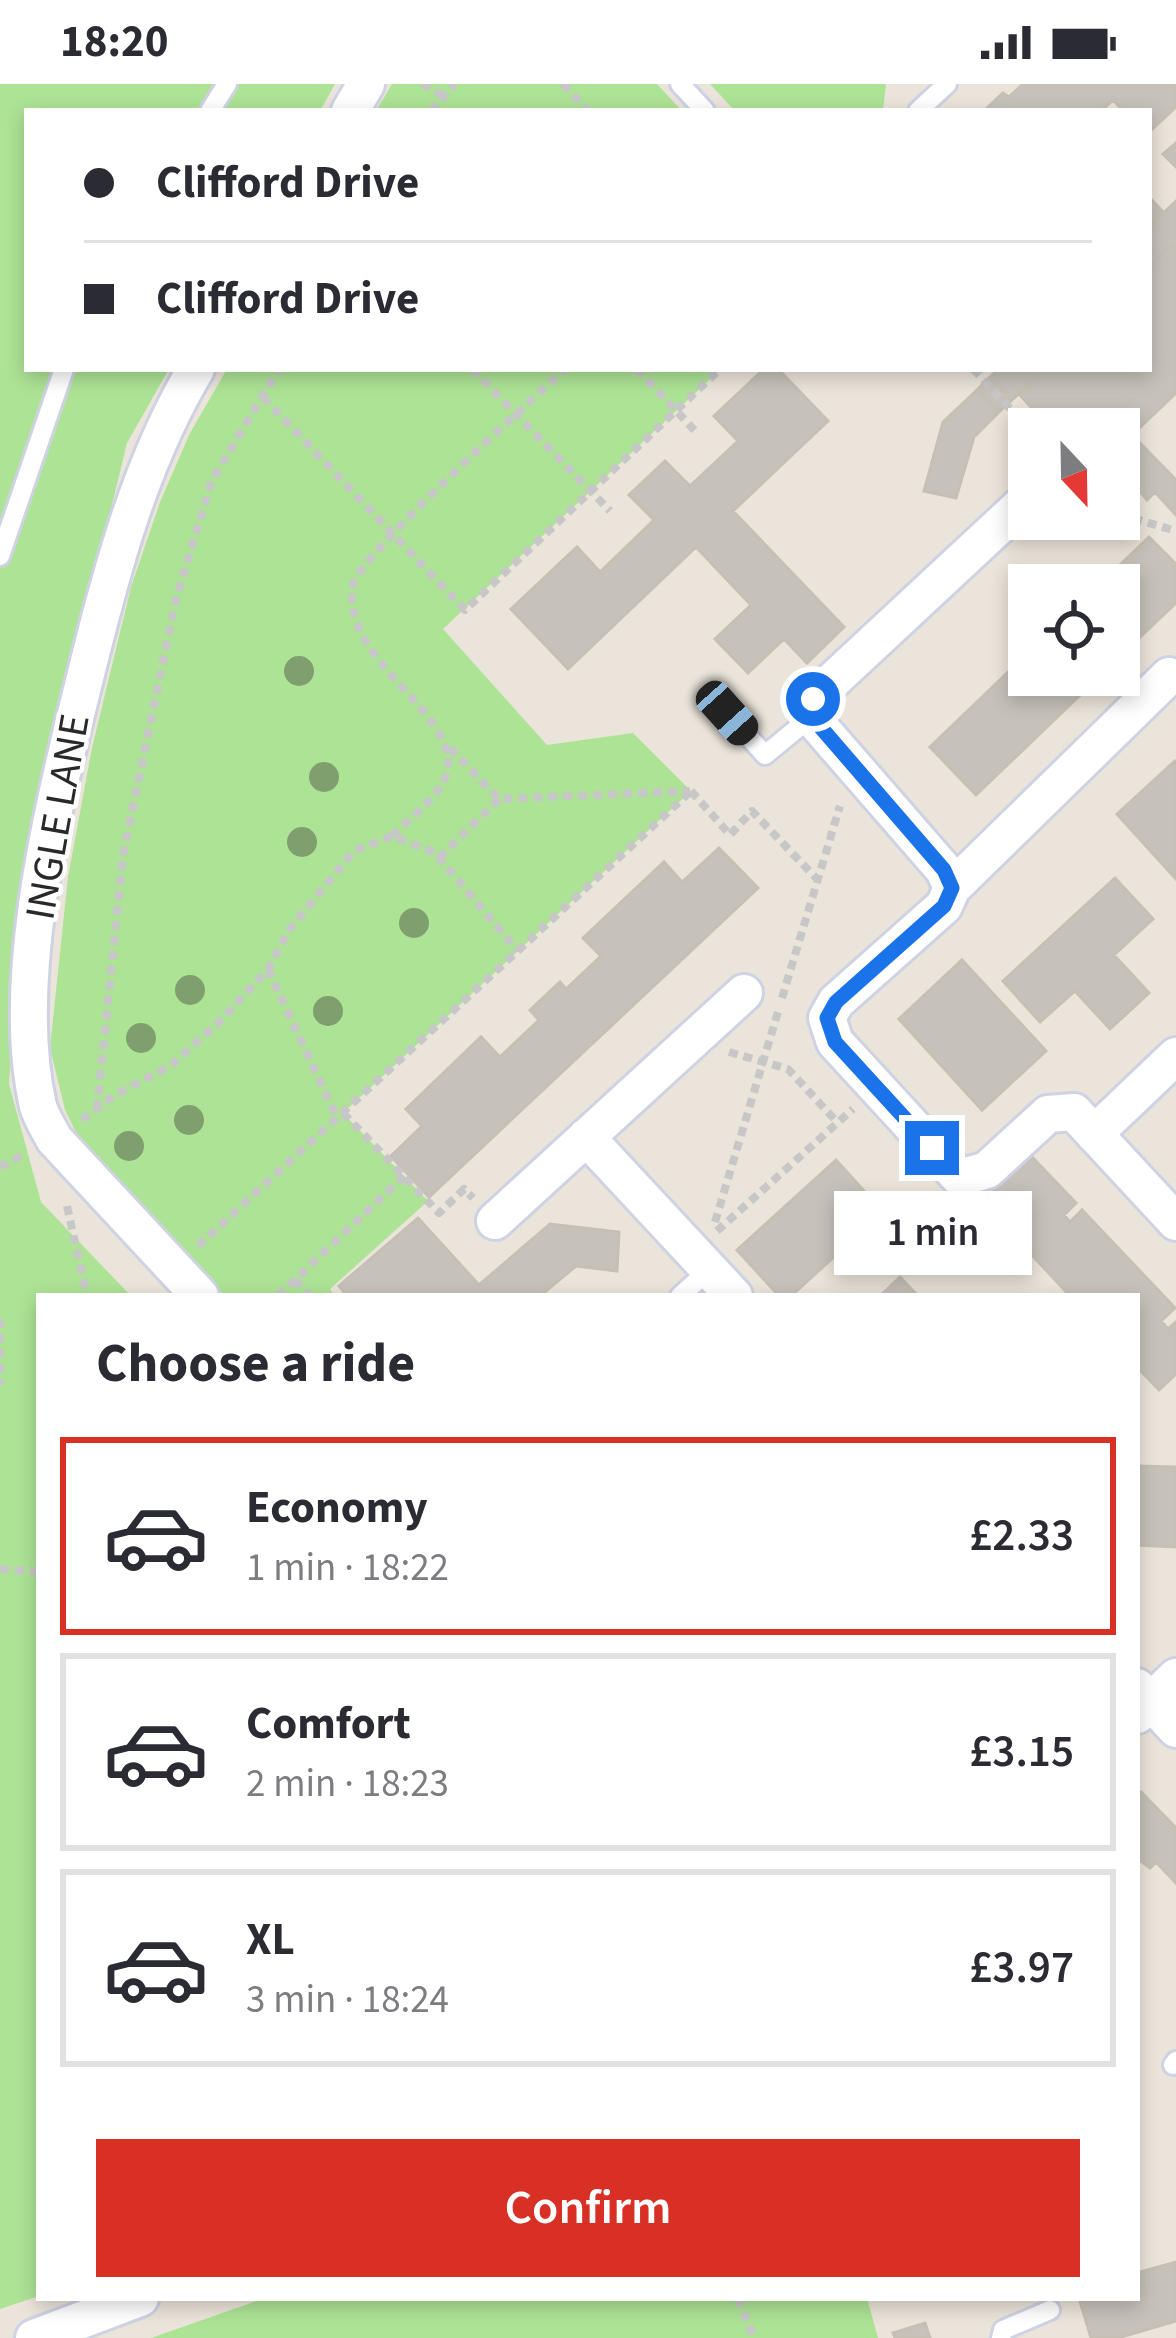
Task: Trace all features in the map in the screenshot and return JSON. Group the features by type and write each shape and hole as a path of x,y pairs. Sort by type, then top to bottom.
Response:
{"street":[{"name":"INGLE LANE","path":"194,372 169,414 105,593 46,833 29,1002 39,1109 54,1139 197,1293"},
{"path":"952,888 944,870 811,716 813,699 1008,518"},
{"path":"1169,676 952,888 944,906 836,1002 827,1018 835,1042 960,1178 986,1170 1048,1114 1074,1112 1171,1207"},
{"path":"495,1221 744,993"},
{"path":"1094,1134 1176,1056"},
{"path":"586,1137 721,1283"},
{"path":"1150,1695 1176,1729"},
{"path":"34,2338 132,2301"}],"lane":[{"path":"680,84 702,108"},
{"path":"921,108 947,84"},
{"path":"0,556 63,372"},
{"path":"727,713 765,755 811,716"},
{"path":"689,1293 721,1283"},
{"path":"1000,2338 1003,2330 1050,2310"}],"path":[{"path":"422,84 442,95"},
{"path":"433,108 455,84"},
{"path":"563,84 585,108"},
{"path":"97,1109 123,855 176,598 212,480 277,372"},
{"path":"475,372 610,511"},
{"path":"86,1293 54,1139 113,1096 170,1066 220,1022 268,970 289,930 354,851 392,836 442,784 451,757 440,730 372,655 355,612 352,585 359,569 394,533 562,372"},
{"path":"640,372 697,434"},
{"path":"262,397 466,610 717,372"},
{"path":"976,372 1010,408"},
{"path":"1140,520 1176,531"},
{"path":"445,743 499,799"},
{"path":"853,764 710,1237 877,1088"},
{"path":"691,791 730,835 752,811 818,880"},
{"path":"440,858 499,799 691,791"},
{"path":"173,1268 691,791"},
{"path":"392,836 434,851 518,951"},
{"path":"268,970 340,1116 440,1213 464,1190 495,1221"},
{"path":"706,1028 731,1054 788,1069 838,1124"},
{"path":"281,1293 404,1176"},
{"path":"295,1280 307,1293"},
{"path":"0,1319 0,1385"},
{"path":"0,1569 36,1572"},
{"path":"739,2301 754,2338"}],"green space":[{"path":"0,84 335,84 322,108 24,108 24,372 167,372 127,443 24,867 9,1084 41,1202 128,1293 36,1293 36,2297 0,2309"},
{"path":"392,84 657,84 679,108 378,108"},
{"path":"710,84 886,84 883,108 732,108"},
{"path":"225,372 718,372 443,629 547,745 633,733 691,791 343,1113 428,1201 330,1289 332,1293 222,1293 88,1157 65,1110 50,1048 68,877 92,748 131,587 190,433"},
{"path":"256,2301 868,2301 878,2338 151,2338"}],"building":[{"path":"1023,84 1176,84 1176,107 1152,129 1152,108 1120,108 1113,100 1104,108 987,108 1003,93 1009,97"},
{"path":"1176,143 1176,167 1163,154"},
{"path":"1152,200 1164,213 1152,224"},
{"path":"1176,201 1176,242 1152,265 1152,224"},
{"path":"1176,242 1176,393 1140,427 1140,408 1032,408 1019,394 1042,372 1152,372 1152,265"},
{"path":"761,372 781,372 828,421 733,511 844,627 807,663 784,639 748,673 715,639 751,605 696,547 568,669 511,609 577,547 600,572 654,520 629,495 665,461 690,486 738,441 714,416"},
{"path":"996,372 1042,372 1012,400 990,377"},
{"path":"990,377 1012,400 999,412 977,390"},
{"path":"977,390 999,412 974,437 956,498 924,491 943,422"},
{"path":"1140,443 1176,480 1176,515 1155,492 1147,500 1140,491"},
{"path":"1149,537 1176,564 1176,603 1140,637 1140,564 1121,564"},
{"path":"1008,672 1008,696 1079,696 976,795 930,747"},
{"path":"1176,762 1176,879 1117,814"},
{"path":"719,848 758,888 429,1197 391,1156 422,1126 406,1109 481,1037 500,1057 539,1020 530,1010 560,982 566,989 601,956 583,938 664,862 682,882"},
{"path":"1115,878 1153,919 1114,955 1149,993 1110,1029 1075,991 1040,1022 1003,981"},
{"path":"962,960 1046,1051 982,1110 899,1019"},
{"path":"1031,1156 1076,1203 1064,1215 1070,1222 1082,1210 1175,1308 1161,1321 1168,1329 1176,1322 1176,1374 1159,1390 1140,1370 1140,1293 1067,1293 982,1201"},
{"path":"836,1160 883,1212 794,1293 776,1293 737,1250"},
{"path":"418,1218 479,1285 550,1224 619,1232 617,1271 576,1266 544,1293 345,1293 339,1286"},
{"path":"900,1277 915,1293 883,1293"},
{"path":"1140,1466 1176,1467 1176,1547 1140,1545"},
{"path":"1140,1793 1176,1828 1176,1883 1156,1862 1150,1868 1140,1860"},
{"path":"1176,2262 1176,2321 1118,2338 1091,2338 1080,2301 1140,2301 1140,2272"},
{"path":"925,2323 930,2338 895,2338 893,2333"}],"route":[{"path":"813,699 811,716 944,870 952,888 944,906 836,1002 827,1018 835,1042 932,1148"}]}
